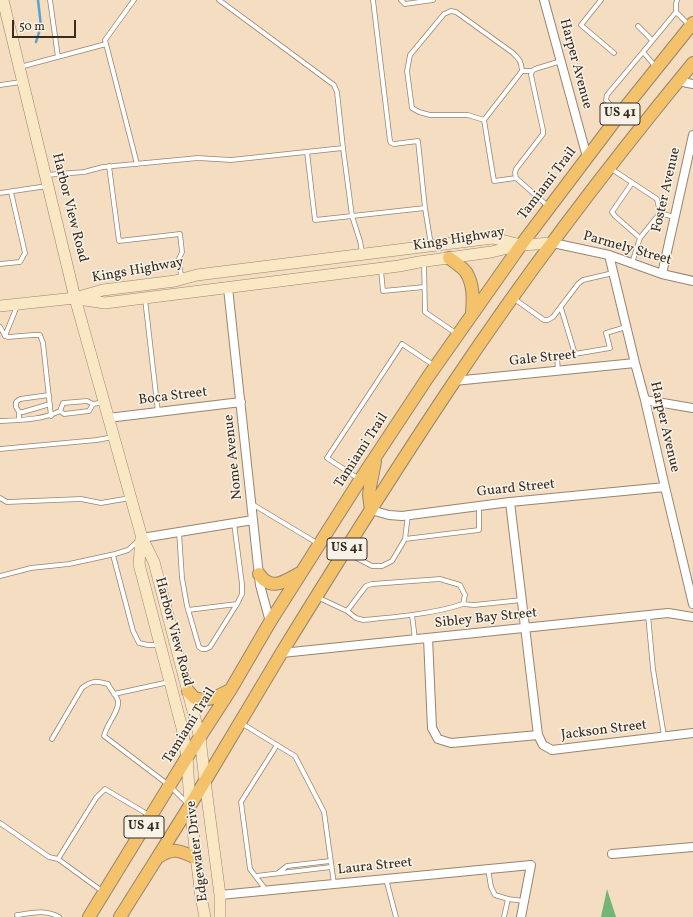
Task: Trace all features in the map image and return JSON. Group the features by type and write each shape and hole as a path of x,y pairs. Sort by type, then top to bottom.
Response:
{"main road":[{"name":"Harbor View Road","path":"3,0 75,298 142,538 154,562 188,691 200,738 205,781"},
{"name":"Tamiami Trail","path":"89,917 231,689 270,622 360,480 435,366 586,157 692,25"},
{"name":"US 41","path":"120,917 190,806 282,653 371,510 454,381 512,298 553,243 693,63"},
{"name":"Kings Highway","path":"0,306 75,298 103,290 182,279 197,275 493,238 521,245"},
{"path":"521,245 553,243"},
{"name":"Kings Highway","path":"75,298 105,303 364,271 491,252 521,245"},
{"path":"362,255 364,271"},
{"path":"449,258 465,271 470,282 473,296 472,314"},
{"path":"371,510 369,491 376,456"},
{"name":"Harbor View Road","path":"142,538 139,564 182,728 188,757 190,806"},
{"path":"259,574 265,581 272,585 279,584 301,573"},
{"path":"188,691 195,698 204,700 214,698 231,689"},
{"name":"Edgewater Drive","path":"205,781 220,895 220,917"},
{"name":"Edgewater Drive","path":"190,806 201,897 205,917"},
{"path":"156,858 165,853 175,851 182,852 196,858"}],"street":[{"name":"Harper Avenue","path":"544,0 586,157"},
{"path":"678,81 693,84"},
{"name":"Foster Avenue","path":"662,274 693,135"},
{"name":"Parmely Street","path":"553,243 609,255 662,274 693,281"},
{"name":"Harper Avenue","path":"609,255 693,604"},
{"name":"Nome Avenue","path":"228,288 260,585 270,622"},
{"name":"Gale Street","path":"454,381 635,363"},
{"path":"645,400 693,408"},
{"name":"Boca Street","path":"108,418 241,402"},
{"name":"Guard Street","path":"371,510 389,515 402,516 510,502 665,487"},
{"path":"428,638 432,728 438,739 451,744 538,735 510,502"},
{"path":"142,538 253,520"},
{"name":"Sibley Bay Street","path":"282,653 668,613 693,617"},
{"name":"Jackson Street","path":"538,735 542,745 552,750 693,733"},
{"path":"612,854 693,847"},
{"name":"Laura Street","path":"220,895 531,865 524,901"},
{"path":"521,917 524,901"}],"lane":[{"path":"50,0 58,57"},
{"path":"134,0 105,40 137,164"},
{"path":"219,0 334,85 337,92 352,216 360,241 362,255"},
{"path":"373,0 390,141 391,144 418,141 431,246"},
{"path":"401,0 405,4 433,0"},
{"path":"601,0 581,25 614,54"},
{"path":"620,114 606,100 607,95 676,12 677,0"},
{"path":"484,120 468,115 430,115 412,108 407,71 410,55 444,14 451,11 456,12 513,53 521,63 522,71 484,120 494,181 516,178"},
{"path":"676,12 692,25"},
{"path":"638,26 652,40"},
{"path":"20,66 106,44"},
{"path":"643,52 657,68"},
{"path":"522,71 532,71 561,61"},
{"path":"532,71 531,75 543,134 516,169 515,173 516,178 549,207"},
{"path":"0,84 23,82"},
{"path":"0,193 10,192 47,181 109,166 198,158 231,160 343,148"},
{"path":"307,152 315,220 426,208"},
{"path":"109,166 119,241 180,234 182,252 178,261 182,279"},
{"path":"610,168 657,200 660,213"},
{"path":"632,183 612,212 640,238"},
{"path":"0,264 20,262 25,253 10,192"},
{"path":"660,213 674,217"},
{"path":"632,263 640,238 660,213"},
{"path":"424,261 425,312 457,334"},
{"path":"381,268 383,291 424,287"},
{"path":"512,298 544,320 548,320 561,308 578,284 583,280 614,272"},
{"path":"146,298 158,412"},
{"path":"5,336 18,304"},
{"path":"561,308 575,354"},
{"path":"558,371 557,358 610,348 606,333 626,326"},
{"path":"0,327 5,336"},
{"path":"5,336 40,335 42,338 51,416"},
{"path":"360,480 327,458 343,432 402,344 435,366"},
{"path":"19,420 19,412 16,407 16,402 20,399 49,395"},
{"path":"0,421 51,416 60,411 63,403 87,401 93,404 104,401"},
{"path":"19,412 50,404"},
{"path":"60,411 64,414 89,411 93,404"},
{"path":"0,449 97,440 114,437"},
{"path":"0,498 7,502 81,499 102,503 131,498"},
{"path":"252,504 319,544"},
{"path":"404,539 479,530 479,506"},
{"path":"345,552 372,566 382,566 392,561 404,539 408,515"},
{"path":"179,532 182,578 188,610 199,646 202,649 206,649 210,647 242,594 234,524"},
{"path":"0,576 31,568 69,564 113,555 128,550 142,538"},
{"path":"113,555 133,631 139,643 160,645"},
{"path":"347,611 366,586 372,584 440,579 460,585 465,595 463,604"},
{"path":"317,597 347,611 356,618 363,620 412,615 463,604 474,605 522,600"},
{"path":"188,610 237,604"},
{"path":"412,615 415,639"},
{"path":"648,615 653,669 664,736"},
{"path":"52,739 82,688 88,683 96,681 108,684 118,701 118,708 105,730 104,736 170,786 190,806"},
{"path":"114,694 170,682"},
{"path":"240,722 295,756 324,812 334,884"},
{"path":"266,891 250,869 241,802 277,745"},
{"path":"58,859 96,798 105,789 151,816"},
{"path":"0,823 49,857 58,859 104,892"},
{"path":"277,874 287,866 330,860"},
{"path":"256,876 331,867"},
{"path":"488,869 491,887 495,895 524,901"},
{"path":"386,879 396,917"},
{"path":"504,917 508,898"},
{"path":"17,915 46,912 52,913 59,917"}],"green space":[{"path":"607,889 616,917 601,917"}],"waterway":[{"path":"36,42 41,26 38,0"}]}
